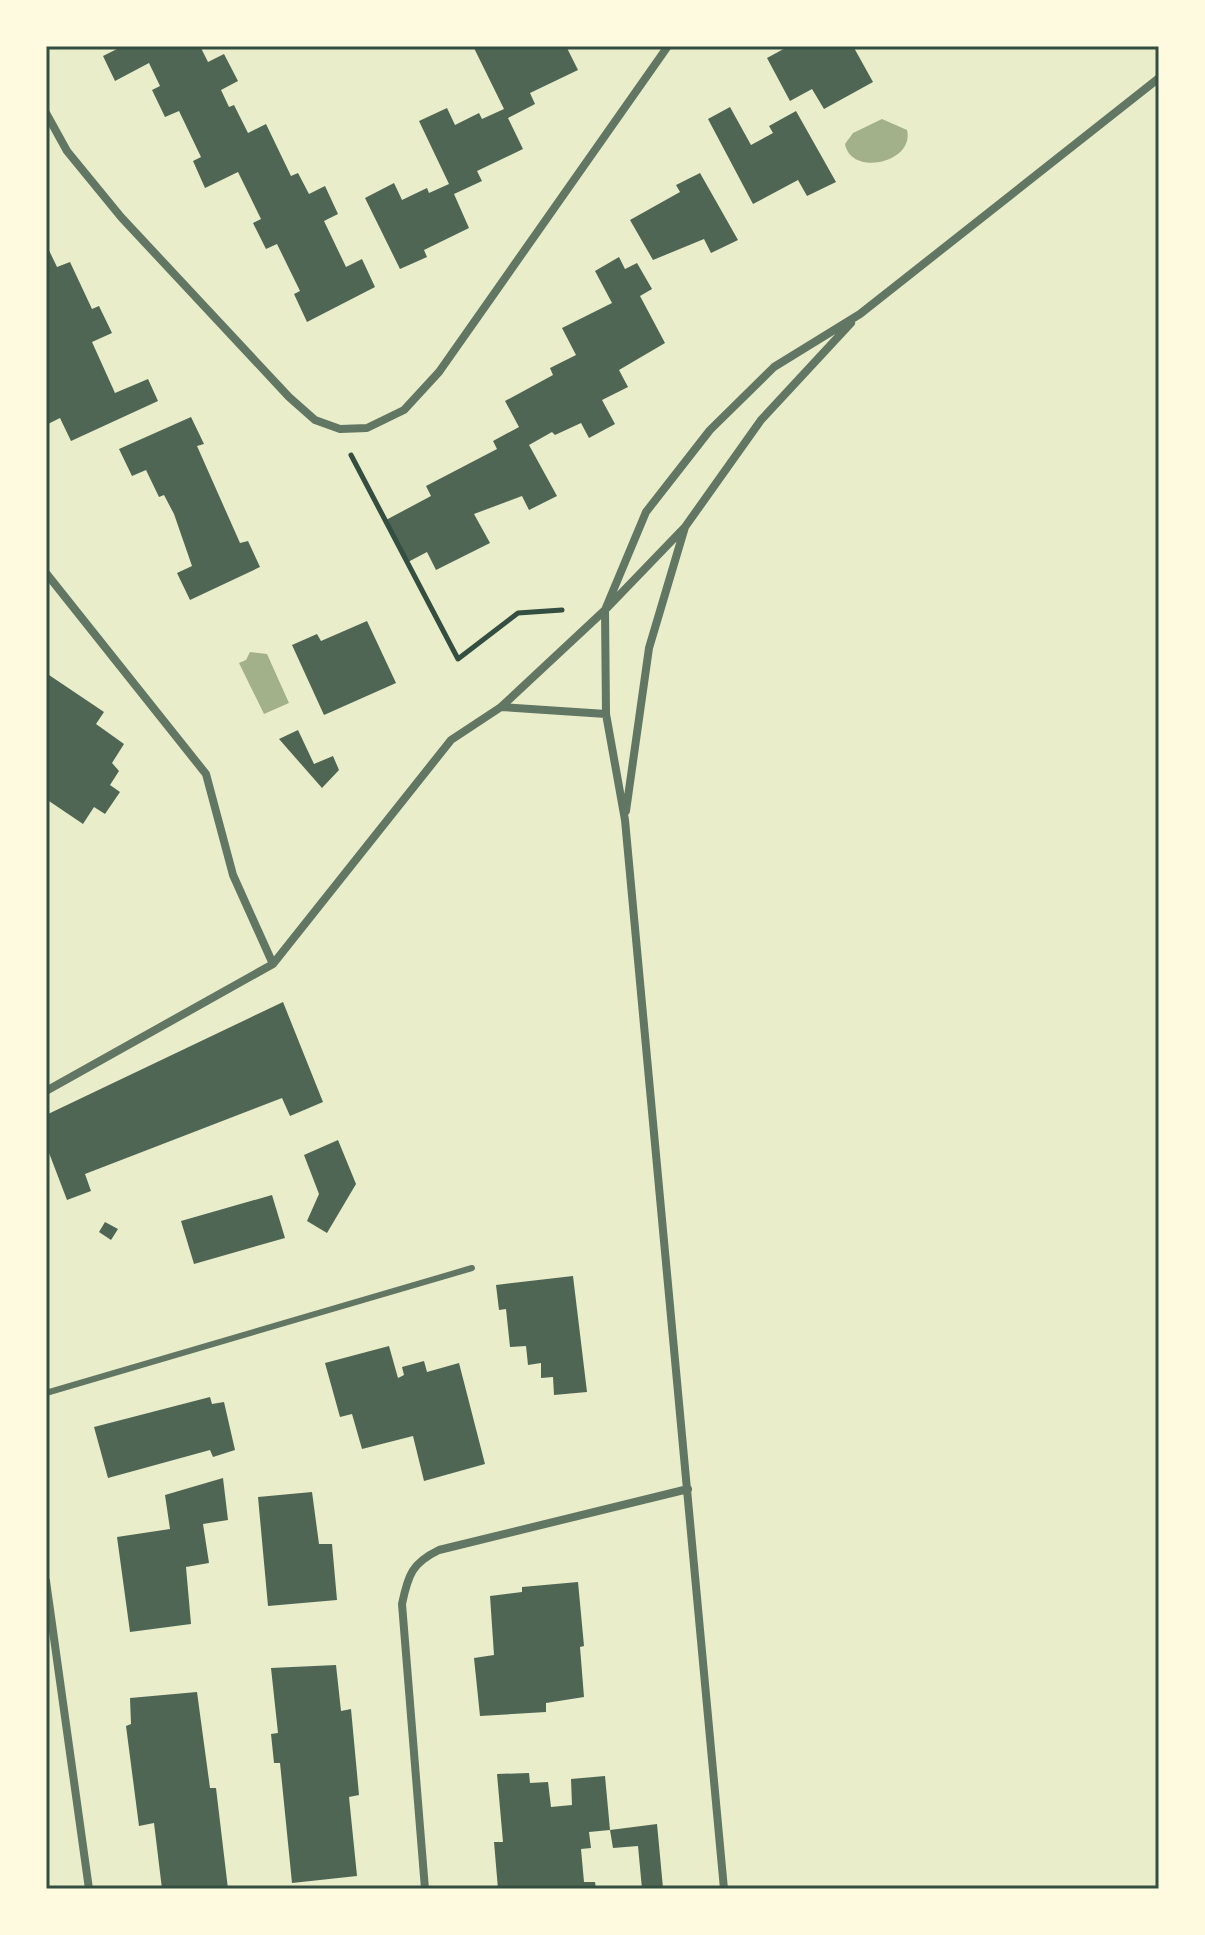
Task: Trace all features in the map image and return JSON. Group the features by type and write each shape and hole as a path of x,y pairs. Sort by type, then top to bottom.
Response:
{"street":[{"path":"46,113 67,151 121,217 289,397 315,420 353,430 393,418 415,400 439,372 668,46"},
{"path":"724,1889 625,820 606,714 605,610 646,512 710,430 774,367 860,314 1159,78"},
{"path":"46,1091 273,964 451,740 501,707 605,610 685,527 761,420 860,314"},
{"path":"625,820 649,648 685,527"},
{"path":"46,573 195,755 206,774 233,875 273,964"},
{"path":"501,707 606,714"},
{"path":"425,1889 402,1604 407,1580 420,1559 468,1542 688,1489"},
{"path":"46,1581 89,1889"}],"lane":[{"path":"46,1393 472,1268"}],"path":[{"path":"356,465 458,659 518,613 605,610"}],"shaded area":[{"path":"882,119 907,130 907,141 902,151 881,162 858,160 850,154 845,144 853,133"},
{"path":"250,652 267,654 289,703 264,714 239,663 246,660"}],"building":[{"path":"123,46 200,46 208,62 224,54 238,81 221,90 229,107 234,105 248,133 266,124 291,176 298,173 309,194 325,186 338,214 324,221 346,267 362,259 375,287 307,322 294,294 300,291 277,244 266,249 253,223 261,219 238,172 205,188 193,161 201,157 179,111 165,117 152,90 160,86 149,63 115,81 103,56"},
{"path":"473,46 566,46 578,70 530,93 535,104 508,118 523,149 477,171 482,181 454,194 469,228 424,250 427,257 400,269 365,198 394,183 402,200 427,188 429,193 449,184 419,121 447,108 455,125 479,113 482,119 504,109"},
{"path":"789,46 853,46 873,82 824,109 812,89 790,101 767,58"},
{"path":"730,107 751,145 773,133 769,126 796,111 836,182 807,196 798,180 753,204 708,119"},
{"path":"700,173 738,240 711,253 704,239 653,260 630,220 680,192 676,185"},
{"path":"46,244 57,267 70,262 92,309 99,306 112,333 92,342 115,393 148,379 158,401 71,441 60,418 46,425"},
{"path":"619,257 625,269 637,263 652,289 640,296 665,343 619,370 628,387 602,400 615,424 589,438 581,423 555,435 552,432 529,445 557,496 529,510 522,496 474,514 490,543 436,570 427,552 408,562 386,520 431,496 426,486 497,449 493,441 519,427 505,401 553,375 550,368 576,355 562,328 612,303 595,271"},
{"path":"191,417 204,444 197,446 240,543 248,541 260,567 190,600 177,573 192,566 174,514 164,495 159,497 146,470 132,476 119,449"},
{"path":"367,621 396,683 324,715 292,645 317,634 321,641"},
{"path":"46,673 104,712 96,724 124,744 112,763 119,771 110,785 120,792 105,814 94,807 83,824 46,799"},
{"path":"298,730 314,764 333,756 339,770 322,788 279,739"},
{"path":"283,1002 323,1102 290,1116 282,1098 85,1174 91,1191 67,1200 46,1145 46,1115"},
{"path":"338,1140 356,1184 327,1233 307,1221 319,1194 304,1155"},
{"path":"272,1195 285,1238 194,1264 181,1221"},
{"path":"105,1222 118,1229 111,1240 99,1232"},
{"path":"573,1276 587,1392 554,1395 553,1377 541,1378 541,1363 528,1365 526,1346 510,1347 506,1309 499,1310 496,1285"},
{"path":"389,1346 398,1378 404,1375 402,1367 424,1361 427,1372 459,1363 485,1464 424,1481 413,1436 362,1449 352,1414 340,1417 325,1363"},
{"path":"210,1397 212,1404 224,1402 235,1450 213,1457 210,1450 108,1478 94,1427"},
{"path":"223,1478 228,1520 203,1524 209,1563 186,1567 191,1624 130,1632 117,1537 170,1529 165,1495"},
{"path":"312,1492 319,1544 332,1544 337,1600 268,1606 258,1497"},
{"path":"578,1582 584,1646 580,1647 584,1697 546,1703 546,1712 480,1716 474,1658 494,1655 490,1596 522,1592 522,1587"},
{"path":"336,1665 341,1711 351,1709 359,1795 349,1797 357,1876 292,1883 280,1763 274,1763 271,1734 278,1733 271,1668"},
{"path":"197,1692 210,1788 216,1788 228,1889 162,1889 154,1823 139,1826 126,1726 131,1724 130,1698"},
{"path":"529,1773 530,1783 548,1782 551,1807 572,1805 571,1779 605,1776 610,1830 589,1832 591,1848 581,1849 584,1882 595,1882 596,1889 498,1889 494,1842 503,1842 497,1774"},
{"path":"657,1824 663,1888 642,1889 638,1846 613,1848 610,1830"}]}
